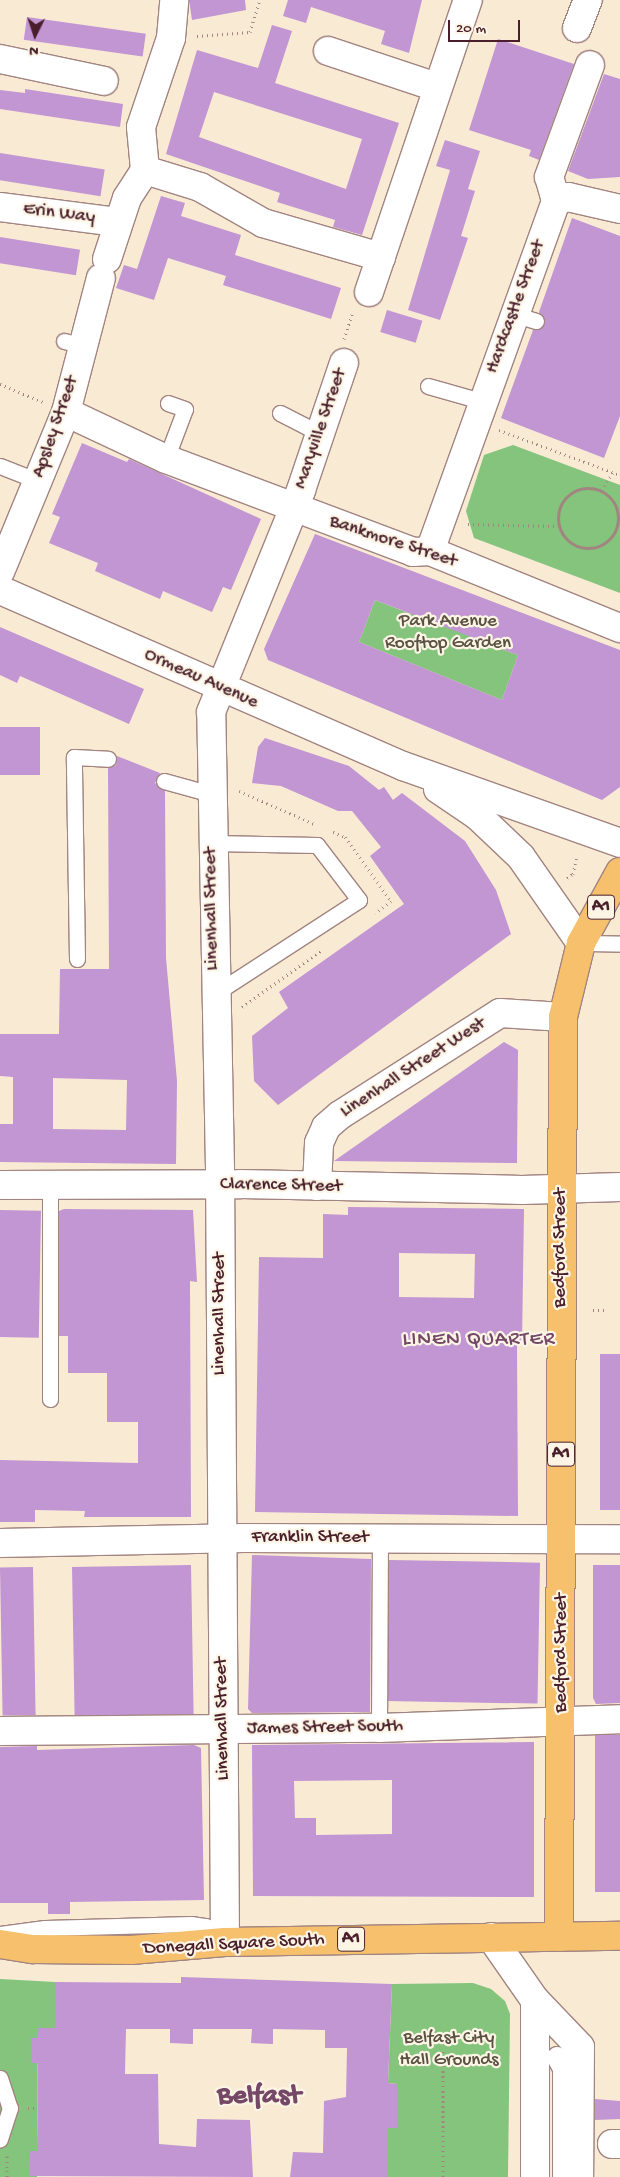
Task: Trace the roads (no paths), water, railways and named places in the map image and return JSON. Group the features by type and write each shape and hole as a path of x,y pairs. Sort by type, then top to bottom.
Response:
{"main road":[{"name":"Bedford Street","path":"559,1937 562,1720 561,1188 563,1017 581,943 620,872"},
{"name":"A1","path":"559,1937 620,1936"},
{"name":"Donegall Square South","path":"0,1944 33,1949 131,1950 225,1942 559,1937"}],"street":[{"path":"174,0 171,38 141,126 145,170 200,186 263,223 381,257"},
{"path":"369,292 436,87 468,0"},
{"path":"577,28 588,0"},
{"path":"328,51 436,87"},
{"path":"0,59 104,81"},
{"path":"590,65 550,177 556,201 568,197 620,210"},
{"name":"Apsley Street","path":"0,572 66,412 73,343 104,268 117,222 145,170"},
{"name":"Hardcastle Street","path":"430,550 524,317 556,201"},
{"name":"Erin Way","path":"0,207 117,222"},
{"name":"Maryville Street","path":"218,687 321,434 344,363"},
{"name":"Bankmore Street","path":"66,412 166,459 413,552 430,550 620,628"},
{"name":"Ormeau Avenue","path":"0,590 218,687 403,766 620,843"},
{"name":"Linenhall Street","path":"218,687 211,712 211,843 220,1184 219,1540 224,1730 225,1942"},
{"name":"Ormeau Avenue","path":"403,766 478,816 521,857 581,943"},
{"name":"Linenhall Street West","path":"317,1186 319,1143 326,1127 340,1115 500,1013 563,1017"},
{"name":"Clarence Street","path":"0,1185 220,1184 620,1187"},
{"name":"Franklin Street","path":"0,1543 380,1538 620,1539"},
{"name":"James Street South","path":"0,1731 544,1725 562,1720 620,1719"},
{"path":"491,1937 535,2000 580,2047 579,2177"},
{"path":"535,2000 535,2177"},
{"path":"550,2177 553,2066 558,2057 563,2068 563,2177"}],"lane":[{"path":"428,386 485,414"},
{"path":"166,459 185,409 168,402"},
{"path":"280,413 321,434"},
{"path":"0,466 38,481"},
{"path":"77,959 74,757 108,759"},
{"path":"164,781 211,794"},
{"path":"211,843 318,845 359,900 214,994"},
{"path":"581,943 620,944"},
{"path":"50,1185 50,1399"},
{"path":"379,1728 380,1538"},
{"path":"0,1934 45,1928 191,1924 206,1926 225,1942"},
{"path":"0,2078 10,2108 0,2140"}],"district":[{"name":"LINEN QUARTER","path":"479,1341"},
{"name":"Belfast","path":"259,2098"}],"park label":[{"name":"Park Avenue Rooftop Garden","path":"448,633"},
{"name":"Belfast City Hall Grounds","path":"449,2050"}]}
